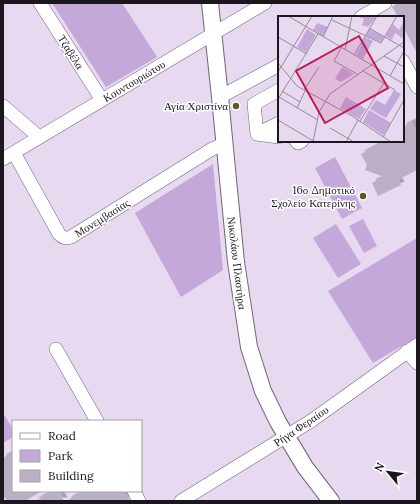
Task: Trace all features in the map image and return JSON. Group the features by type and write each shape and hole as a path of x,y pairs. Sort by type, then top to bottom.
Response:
{"main road":[{"name":"Νικολάου Πλαστήρα","path":"210,3 236,262 249,347 263,392 286,437 305,467 331,501"}],"street":[{"name":"Τζαβέλα","path":"40,3 102,100"},
{"name":"Κουντουριώτου","path":"8,156 265,3"},
{"path":"364,16 380,10"},
{"path":"404,63 417,88"},
{"path":"220,97 278,66"},
{"path":"250,81 260,100"},
{"path":"258,134 254,104 278,91"},
{"path":"3,106 40,137"},
{"path":"258,134 278,124"},
{"path":"258,134 278,136"},
{"name":"Μονεμβασίας","path":"8,156 59,234 62,238 67,239 71,238 212,149 224,144"},
{"path":"412,348 417,363"},
{"name":"Ρήγα Φεραίου","path":"181,501 311,421 412,348"},
{"path":"56,349 96,420"}],"green space":[{"path":"52,3 122,3 157,57 106,87"},
{"path":"335,157 362,208 342,219 315,168"},
{"path":"213,164 223,270 181,297 135,213"},
{"path":"363,219 377,246 364,253 349,226"},
{"path":"336,224 361,264 338,278 313,238"},
{"path":"417,238 417,337 373,363 328,291"},
{"path":"3,413 12,427 12,438 3,443"}],"building":[{"path":"398,3 417,3 417,53 404,29 404,16 397,16 392,7"},
{"path":"412,122 417,132 417,170 398,180 401,185 378,196 372,183 384,177 365,170 367,165 361,154 382,142 404,142 404,126"},
{"path":"12,453 12,492 40,492 25,501 7,501 3,495 3,458"},
{"path":"52,492 60,492 64,501 35,501"},
{"path":"80,492 126,492 130,501 67,501"}],"place":[{"name":"Αγία Χριστίνα","path":"236,106"},
{"name":"16ο Δημοτικό Σχολείο Κατερίνης","path":"363,196"}]}
